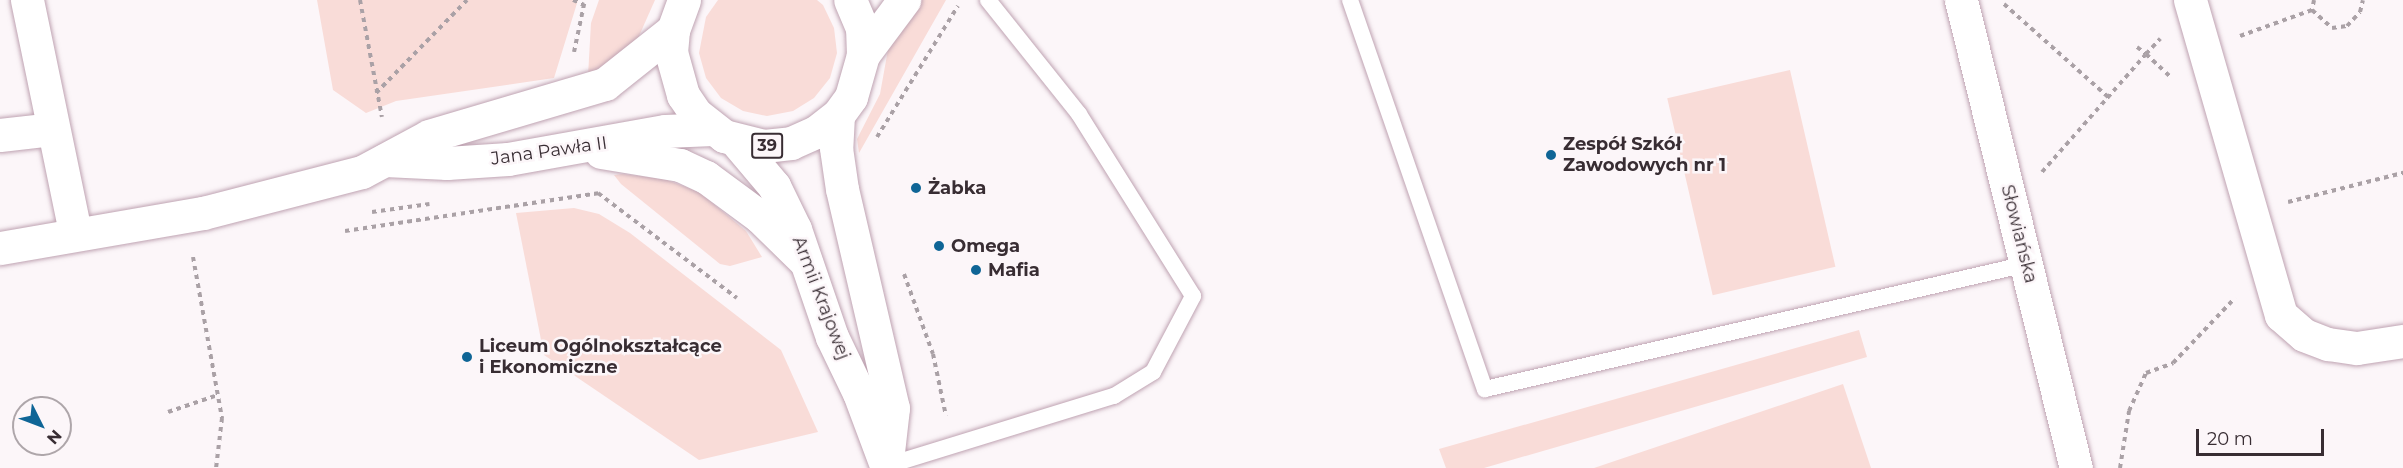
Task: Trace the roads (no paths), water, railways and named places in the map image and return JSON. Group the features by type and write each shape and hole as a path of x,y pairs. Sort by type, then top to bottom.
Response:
{"street":[{"path":"27,0 75,232"},
{"name":"39","path":"678,15 674,74 696,114 725,135 764,146 791,143 816,132 838,114 851,97 863,56 862,28 850,0"},
{"path":"863,56 904,0"},
{"name":"Słowiańska","path":"1961,0 2076,468"},
{"path":"2190,0 2248,213 2274,300 2281,315 2304,335 2328,344 2357,348 2403,341"},
{"path":"0,248 75,232 202,213 362,172 429,136 568,98 604,84 678,15"},
{"name":"39","path":"838,114 836,148 842,189 893,408 886,467"},
{"path":"0,135 52,129"},
{"name":"Jana Pawła II","path":"383,160 447,164 576,149 665,131 725,135"},
{"name":"Armii Krajowej","path":"725,135 774,186 806,262 832,337 859,393 886,467"},
{"path":"576,149 638,156 680,165 706,177 760,217 806,262"}],"lane":[{"path":"886,467 1114,396 1153,372 1193,296 1079,114 988,0"},
{"path":"1350,0 1485,389 2027,264"}],"place":[{"name":"Zespół Szkół Zawodowych nr 1","path":"1551,155"},
{"name":"Żabka","path":"916,188"},
{"name":"Omega","path":"939,246"},
{"name":"Mafia","path":"976,270"},
{"name":"Liceum Ogólnokształcące i Ekonomiczne","path":"467,357"}]}
